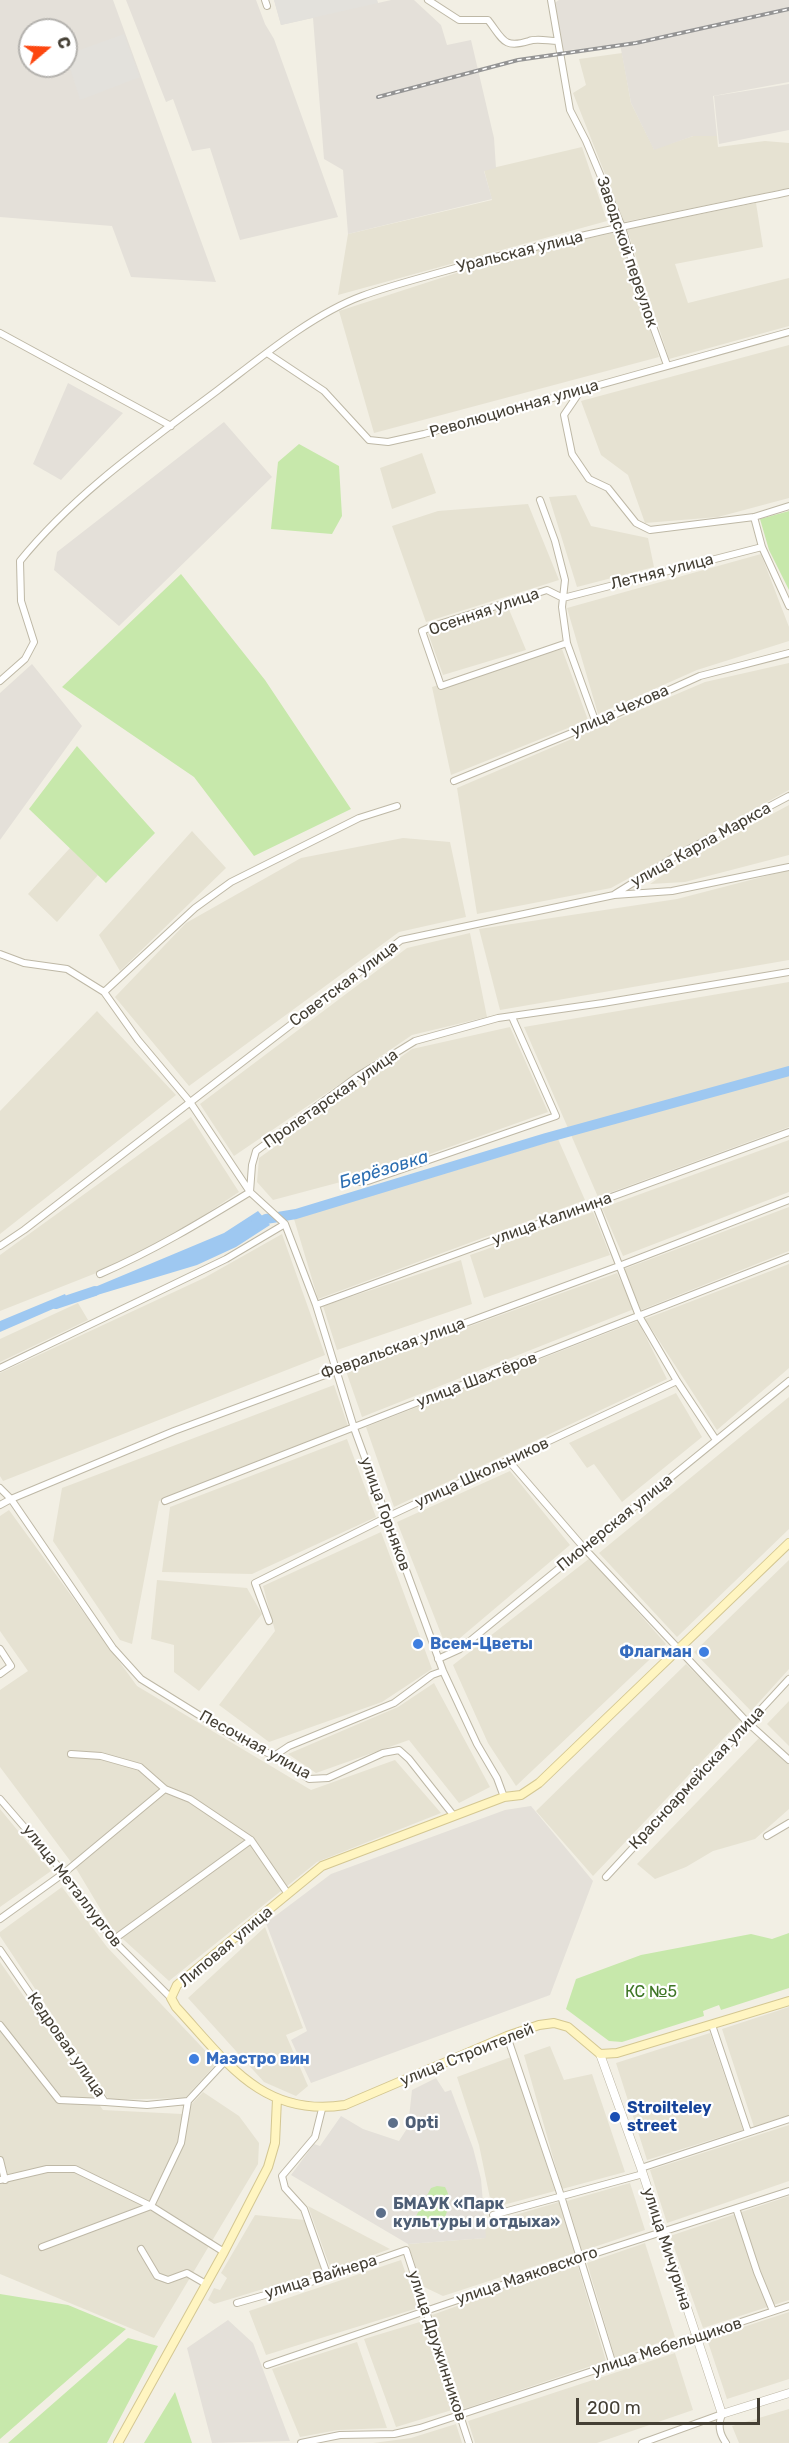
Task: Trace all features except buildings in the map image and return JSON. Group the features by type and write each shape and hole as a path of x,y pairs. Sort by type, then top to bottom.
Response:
{"main road":[{"name":"Липовая улица","path":"277,2099 250,2085 176,2007 171,1998 177,1985 322,1866 504,1797 521,1795 539,1783 789,1543"},
{"path":"600,2054 617,2053 789,2001"},
{"name":"улица Строителей","path":"277,2099 322,2109 345,2105 507,2036 539,2025 554,2023 568,2027 600,2054"},
{"path":"118,2443 224,2252 268,2167 275,2143 277,2099"}],"street":[{"path":"428,0 435,7 459,20 488,20 503,39 513,45 523,44 529,40 557,41"},
{"name":"Заводской переулок","path":"551,0 570,110 586,141 622,227 641,293 667,365"},
{"name":"Уральская улица","path":"0,681 25,659 34,642 21,601 20,561 54,522 131,456 267,353 338,306 363,295 519,250 789,192"},
{"name":"Революционная улица","path":"267,353 324,391 369,440 388,442 424,435 789,332"},
{"path":"0,333 171,426"},
{"path":"581,390 564,415 572,454 589,479 608,488 636,523 650,530 754,517 789,506"},
{"path":"540,500 566,580 562,607 567,643 596,723"},
{"path":"754,517 762,547 789,606"},
{"name":"Летняя улица","path":"563,598 762,547"},
{"name":"Осенняя улица","path":"563,598 547,590 432,626 423,631 441,686 567,643"},
{"name":"улица Чехова","path":"454,781 596,723 700,676 789,653"},
{"name":"улица Карла Маркса","path":"614,895 676,856 789,796"},
{"path":"104,992 195,908 231,882 359,818 397,806"},
{"name":"Советская улица","path":"0,1246 24,1230 401,940 614,895 672,891 789,867"},
{"path":"0,954 24,963 67,969 104,992 138,1040 190,1102 250,1192 285,1224 226,1259 0,1368"},
{"name":"Пролетарская улица","path":"250,1192 252,1165 256,1151 358,1076 416,1041 498,1018 789,972"},
{"path":"346,1180 368,1181 556,1116 512,1017"},
{"name":"улица Калинина","path":"316,1305 789,1132"},
{"path":"100,1274 162,1245 250,1192"},
{"name":"Февральская улица","path":"0,1505 174,1431 619,1266 789,1200"},
{"path":"595,1203 639,1316 677,1382 716,1440"},
{"name":"улица Горняков","path":"285,1224 316,1305 354,1428 438,1659 504,1797"},
{"name":"улица Шахтёров","path":"165,1501 789,1257"},
{"name":"Пионерская улица","path":"438,1659 460,1649 789,1381"},
{"name":"улица Школьников","path":"269,1621 255,1583 387,1517 677,1382"},
{"path":"508,1460 584,1548 747,1722 789,1760"},
{"name":"Песочная улица","path":"0,1488 11,1499 113,1648 141,1679 236,1738 274,1756 309,1779 328,1778 383,1753 399,1750 409,1759 454,1816"},
{"path":"0,1649 12,1666 0,1674"},
{"path":"274,1756 289,1746 394,1703 432,1675 443,1671"},
{"name":"Красноармейская улица","path":"606,1877 789,1679"},
{"path":"71,1755 101,1756 140,1767 165,1789 190,1798 251,1840 288,1894"},
{"path":"0,1919 64,1873 165,1789"},
{"name":"улица Металлургов","path":"0,1799 64,1873 112,1940 171,1998"},
{"path":"767,1836 789,1823"},
{"path":"112,1940 251,1840"},
{"name":"Кедровая улица","path":"0,1950 105,2102 147,2104 188,2101"},
{"path":"0,2025 59,2100 105,2102"},
{"path":"712,2025 748,2132"},
{"path":"507,2036 561,2196 613,2365"},
{"name":"улица Мичурина","path":"600,2054 642,2171 722,2414 718,2423 726,2443"},
{"path":"42,2247 151,2206 181,2143 188,2101 226,2061"},
{"path":"322,2109 315,2137 282,2176 285,2188 304,2208 328,2277"},
{"path":"493,2215 642,2171 789,2119"},
{"path":"0,2160 3,2180 47,2169 75,2169 151,2206 224,2252"},
{"name":"улица Маяковского","path":"267,2366 580,2258 789,2191"},
{"path":"736,2208 773,2312"},
{"path":"141,2249 157,2276 168,2280 187,2273 206,2284"},
{"name":"улица Вайнера","path":"237,2303 328,2277 406,2250"},
{"name":"улица Дружинников","path":"406,2250 469,2443"},
{"name":"улица Мебельщиков","path":"301,2443 340,2435 394,2434 420,2428 789,2306"},
{"path":"642,2443 789,2393"}],"shaded area":[{"path":"0,0 113,0 216,282 131,277 112,226 0,217"},
{"path":"126,0 256,0 265,24 274,39 338,217 240,240 210,148 192,151 173,99 166,102"},
{"path":"274,0 377,0 378,3 391,0 414,0 441,25 447,45 471,40 494,138 496,168 484,171 492,199 348,234 343,170 324,159 313,18 281,25"},
{"path":"274,0 377,0 378,3 281,25"},
{"path":"559,0 789,0 789,82 713,96 717,136 693,136 654,150 631,103 620,44 562,51 553,4"},
{"path":"124,34 140,77 80,100 73,78 78,78 78,51"},
{"path":"622,53 631,103 654,149 693,136 717,136 718,147 765,141 789,143 789,188 624,222 573,93 586,85 579,59"},
{"path":"789,84 789,130 719,144 714,96"},
{"path":"582,147 607,221 338,295 348,234 492,200 484,170"},
{"path":"756,203 763,247 675,264 688,303 789,278 789,326 669,359 627,229"},
{"path":"618,232 659,357 374,433 339,311 515,254"},
{"path":"789,345 789,498 718,517 645,523 628,475 601,455 581,401"},
{"path":"68,383 123,413 61,480 33,464"},
{"path":"224,422 272,477 119,626 54,570 57,552"},
{"path":"422,453 436,493 392,509 380,468"},
{"path":"576,495 591,526 648,538 654,567 577,587 549,497"},
{"path":"528,504 559,580 426,622 392,526 438,511"},
{"path":"761,554 789,627 789,641 697,670 598,714 567,608"},
{"path":"508,607 526,650 443,675 428,633"},
{"path":"562,649 588,720 451,775 432,687"},
{"path":"789,663 789,790 611,888 477,914 457,788 705,682"},
{"path":"32,664 82,726 0,840 0,693"},
{"path":"789,805 789,855 685,882 650,884 679,864"},
{"path":"192,831 226,868 120,971 99,935"},
{"path":"403,838 450,842 466,917 399,932 189,1086 115,997 186,923 301,858"},
{"path":"70,848 98,875 57,922 28,894"},
{"path":"789,870 789,960 500,1010 479,929 677,899"},
{"path":"470,933 487,1017 412,1035 234,1156 200,1104 407,948"},
{"path":"789,982 789,1127 598,1197 524,1027"},
{"path":"97,1011 176,1095 0,1234 0,1111"},
{"path":"510,1027 548,1112 382,1171 273,1200 257,1182 259,1158 412,1049"},
{"path":"191,1117 239,1192 147,1253 0,1311 0,1255"},
{"path":"558,1139 585,1200 318,1299 294,1219"},
{"path":"789,1140 789,1192 623,1256 602,1208"},
{"path":"789,1207 789,1251 641,1310 624,1269"},
{"path":"593,1212 610,1255 484,1298 470,1255"},
{"path":"282,1234 325,1355 3,1481 0,1476 0,1373 204,1278"},
{"path":"461,1260 472,1304 337,1350 323,1306"},
{"path":"789,1264 789,1368 717,1430 645,1319"},
{"path":"617,1273 634,1309 362,1417 346,1371"},
{"path":"78,1303 88,1320 0,1362 0,1339"},
{"path":"638,1321 667,1379 394,1507 366,1427"},
{"path":"334,1385 348,1426 159,1501 132,1644 120,1640 53,1541 62,1488"},
{"path":"676,1393 702,1437 622,1502 594,1464 587,1468 569,1443"},
{"path":"789,1397 789,1529 677,1637 599,1553"},
{"path":"347,1439 376,1517 252,1574 162,1572 170,1507"},
{"path":"510,1471 570,1545 447,1649 397,1522"},
{"path":"9,1510 137,1686 311,1790 395,1760 441,1813 317,1862 169,1981 113,1930 77,1870 0,1767 0,1690 28,1671 0,1631 0,1516"},
{"path":"381,1532 432,1669 382,1702 269,1742 219,1705 275,1631 263,1586"},
{"path":"590,1558 666,1644 516,1786 488,1743 453,1665"},
{"path":"789,1560 789,1669 751,1711 694,1652"},
{"path":"157,1580 247,1588 262,1614 199,1691 174,1672 174,1645 151,1639"},
{"path":"686,1664 742,1719 593,1876 536,1811"},
{"path":"434,1683 490,1787 459,1803 409,1740 316,1773 288,1754 398,1707"},
{"path":"789,1701 789,1746 767,1724"},
{"path":"760,1737 789,1765 789,1809 755,1839 713,1851 686,1867 655,1879 637,1864"},
{"path":"531,1806 593,1881 550,1995 311,2083 291,2040 307,2031 266,1923 331,1874 505,1810"},
{"path":"0,1809 51,1871 0,1907"},
{"path":"62,1887 107,1947 217,2063 185,2098 109,2100 0,1936 0,1932"},
{"path":"265,1927 303,2028 286,2035 308,2086 296,2096 264,2082 188,1998"},
{"path":"0,1962 103,2110 182,2114 203,2092 239,2116 259,2143 258,2164 154,2338 0,2274"},
{"path":"789,2007 789,2116 754,2127 722,2029"},
{"path":"710,2033 743,2130 647,2160 616,2063"},
{"path":"550,2046 564,2080 592,2074 625,2172 562,2189 524,2055"},
{"path":"511,2057 555,2191 492,2208 479,2145 457,2077"},
{"path":"436,2078 445,2092 451,2090 473,2148 481,2179 486,2238 408,2244 291,2175 314,2144 320,2146 341,2116 363,2129 399,2141 408,2127 412,2090"},
{"path":"789,2125 789,2181 667,2223 650,2170"},
{"path":"630,2183 645,2230 582,2251 567,2201"},
{"path":"789,2196 789,2300 703,2328 670,2236"},
{"path":"559,2202 575,2253 443,2296 422,2286 408,2244 485,2238 485,2224"},
{"path":"308,2206 390,2249 331,2270"},
{"path":"255,2215 305,2220 322,2271 214,2304 208,2300 214,2288 220,2290 227,2278 221,2273"},
{"path":"645,2243 675,2337 615,2358 587,2263"},
{"path":"401,2260 418,2308 266,2355 249,2311"},
{"path":"577,2263 606,2361 464,2409 432,2315"},
{"path":"789,2312 789,2379 727,2399 707,2339"},
{"path":"228,2320 253,2343 290,2441 212,2443 187,2348"},
{"path":"423,2321 452,2410 396,2427 364,2339"},
{"path":"357,2342 387,2428 338,2430 300,2437 272,2369"},
{"path":"675,2353 693,2410 597,2443 475,2443 468,2421"},
{"path":"789,2409 789,2443 739,2443 732,2426"},
{"path":"456,2424 462,2443 373,2443 411,2438"}],"green space":[{"path":"299,444 339,466 342,516 332,534 271,529 278,462"},
{"path":"789,511 789,590 769,550 760,519"},
{"path":"181,574 265,680 351,809 254,856 194,777 62,687"},
{"path":"77,746 155,833 106,883 29,809"},
{"name":"КС №5","path":"789,1933 789,1988 721,2010 719,2005 703,2011 704,2016 622,2042 609,2041 566,2009 576,1979 641,1955 751,1934 772,1939"},
{"path":"445,2187 449,2198 448,2208 439,2230 415,2218 431,2188"},
{"path":"0,2294 68,2305 126,2329 0,2439"},
{"path":"128,2338 158,2346 107,2443 8,2443"},
{"path":"175,2392 192,2443 144,2443"}],"water":[{"path":"258,1211 270,1225 236,1247 197,1265 84,1299 83,1292 224,1233"},
{"path":"65,1294 69,1302 0,1332 0,1321"}],"waterway":[{"name":"Берёзовка","path":"253,1226 266,1219 296,1214 546,1138 789,1071"},
{"name":"Берёзовка","path":"56,1304 95,1291"}],"railway":[{"path":"378,97 518,60 636,43 789,9"}],"place":[{"name":"Всем-Цветы","path":"418,1644"},
{"name":"Флагман","path":"704,1652"},
{"name":"Маэстро вин","path":"194,2059"},
{"name":"Stroilteley street","path":"615,2117"},
{"name":"Opti","path":"393,2123"},
{"name":"БМАУК «Парк культуры и отдыха»","path":"381,2213"}]}
